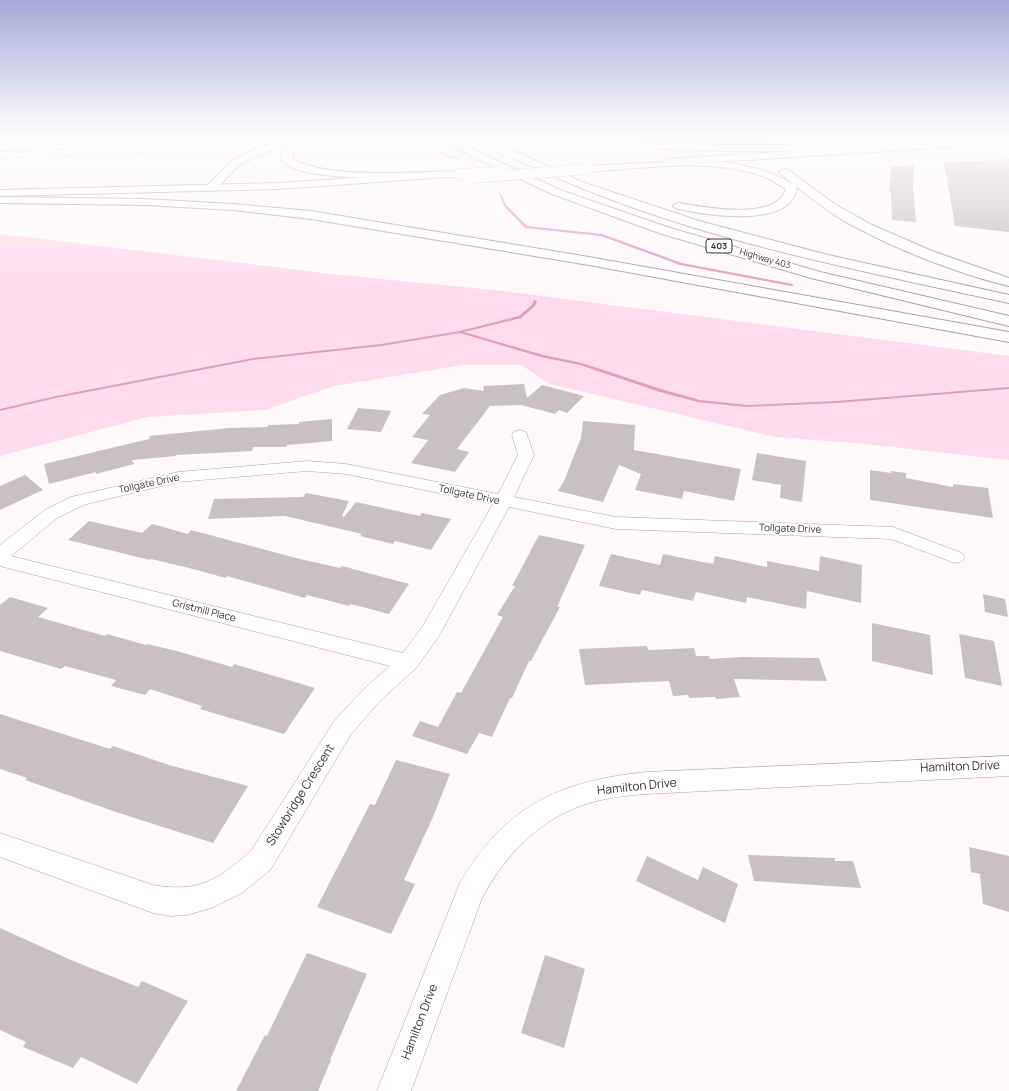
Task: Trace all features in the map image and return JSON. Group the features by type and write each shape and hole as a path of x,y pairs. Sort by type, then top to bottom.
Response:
{"main road":[{"path":"0,193 263,186"},
{"path":"540,186 556,192"},
{"name":"Highway 403","path":"543,186 556,192 663,230 816,274 1009,321"},
{"name":"Highway 403","path":"584,186 695,224 827,259 1009,299"},
{"path":"602,186 640,197 699,210 727,213 759,211 776,207 791,194 792,188 789,186"},
{"path":"804,186 847,217 899,243 960,267 1009,282"},
{"path":"0,200 146,202 233,207 311,215 597,263 1009,337"}],"street":[{"name":"Stowbridge Crescent","path":"0,845 153,899 175,902 213,894 228,887 246,874 261,860 343,727 373,694 408,662 431,631 503,502 526,455 520,435"},
{"name":"Tollgate Drive","path":"0,555 51,514 77,501 148,483 178,478 283,467 329,467 616,523 893,533 955,557"},
{"name":"Gristmill Place","path":"0,560 408,662"},
{"name":"Hamilton Drive","path":"394,1091 470,892 487,863 498,849 527,822 564,800 593,791 646,784 901,770 1009,766"}],"shaded area":[{"path":"0,234 342,275 503,291 1009,356 1009,460 855,443 775,437 550,384 521,365 463,365 334,386 265,410 148,417 0,456"}],"building":[{"path":"889,186 913,186 916,222 892,220 891,192 889,192"},
{"path":"948,186 1009,186 1009,232 955,226"},
{"path":"524,384 527,398 542,385 584,396 567,413 559,410 555,414 521,405 490,406 457,449 469,452 455,472 411,463 428,440 412,437 430,415 422,414 440,395 464,388 484,391 483,386"},
{"path":"358,408 391,411 381,432 347,429"},
{"path":"332,419 332,441 287,445 286,447 253,447 252,451 176,455 132,460 134,464 49,484 44,464 149,439 150,436 229,428 267,427 268,425 299,424 299,422"},
{"path":"583,421 635,425 634,450 741,469 734,501 684,491 682,499 635,490 641,474 619,465 603,502 558,491 564,481 581,438"},
{"path":"757,453 806,461 802,502 780,498 781,485 752,480"},
{"path":"870,470 891,473 891,471 906,473 906,478 953,487 953,484 988,488 993,518 870,500"},
{"path":"25,475 43,490 0,510 0,486"},
{"path":"306,493 349,501 342,516 344,517 356,502 420,516 422,513 451,519 431,550 395,541 393,544 360,536 362,534 285,516 208,519 214,499 303,497"},
{"path":"89,521 142,533 152,524 188,534 191,530 300,559 340,568 342,566 409,584 389,614 351,604 349,606 307,595 305,598 227,576 226,578 68,540"},
{"path":"539,535 585,545 557,607 560,607 531,661 529,661 492,737 479,733 467,754 412,736 420,721 438,727 457,692 461,693 503,617 497,615 515,586 512,586"},
{"path":"611,554 660,565 663,554 713,564 715,556 767,567 767,561 819,571 820,556 862,565 861,603 807,591 806,609 747,597 746,603 696,592 693,601 642,590 640,595 599,586"},
{"path":"983,594 1005,599 1008,617 985,612"},
{"path":"10,597 48,608 38,617 105,636 107,634 146,645 177,651 232,667 234,664 315,688 284,734 200,709 202,706 150,689 145,695 111,686 116,680 65,666 61,669 0,651 0,605"},
{"path":"872,623 930,635 933,675 872,661"},
{"path":"959,634 994,641 1002,686 965,678"},
{"path":"647,646 648,650 694,648 696,656 709,656 710,659 743,657 819,658 827,681 734,679 740,697 716,699 715,697 689,698 688,695 673,696 669,681 585,685 579,649"},
{"path":"0,714 110,749 113,746 169,765 248,786 213,843 119,813 25,780 27,778 0,769"},
{"path":"396,760 450,774 433,817 404,880 415,884 391,934 317,907 370,804 375,805"},
{"path":"969,847 1009,856 1009,912 983,904 980,874 971,872"},
{"path":"748,855 835,858 835,861 853,861 861,888 754,881"},
{"path":"647,856 698,880 703,867 738,884 725,923 636,881"},
{"path":"0,928 71,960 138,987 142,981 188,1001 137,1084 81,1057 73,1068 23,1047 26,1042 0,1030"},
{"path":"307,953 367,974 318,1091 236,1091 265,1035 267,1036"},
{"path":"545,955 585,969 564,1048 521,1033"}],"waterway":[{"path":"500,194 505,205 526,227 602,235 681,264 792,285"},
{"path":"460,332 520,317 534,305 535,301"},
{"path":"0,410 56,397 253,359 381,345 460,332"},
{"path":"460,332 542,356 581,364 662,391 700,401 747,406 837,402 1009,388"}]}
